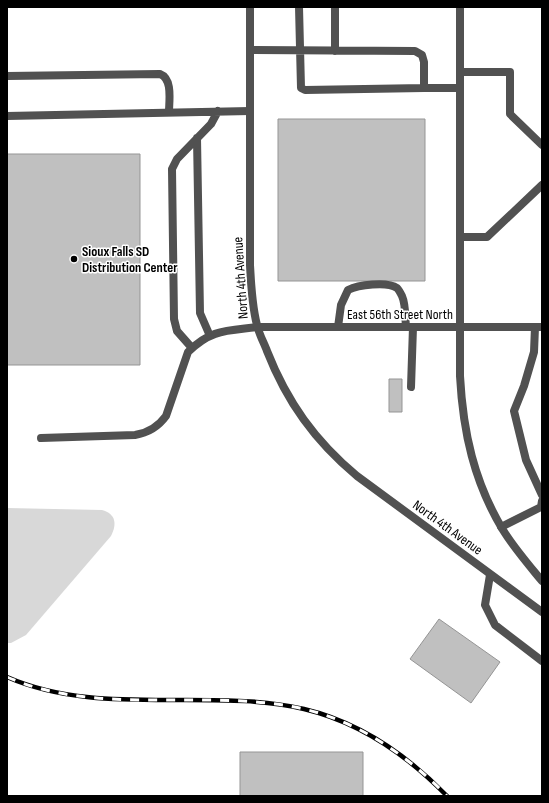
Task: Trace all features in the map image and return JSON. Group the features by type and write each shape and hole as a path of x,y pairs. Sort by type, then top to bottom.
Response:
{"street":[{"name":"North 4th Avenue","path":"250,7 251,289 258,327 282,385 289,399 320,441 336,459 490,575 542,612"},
{"path":"299,7 300,88 305,90 460,88"},
{"path":"335,7 335,51"},
{"path":"460,7 461,404 465,431 472,458 490,506 501,527 523,558 542,581"},
{"path":"250,50 415,51 422,55 424,62 424,88"},
{"path":"460,72 510,72 510,114 542,145"},
{"path":"7,76 160,74 169,82 169,112"},
{"path":"41,438 135,435 150,430 161,423 166,416 188,352 192,348 177,331 174,322 172,172 177,159 211,124 218,111"},
{"path":"7,116 250,111"},
{"path":"197,138 200,313 210,336"},
{"path":"460,237 487,236 542,186"},
{"path":"338,327 341,305 348,290 356,286 379,285 391,286 397,289 402,294 404,300 409,327 411,386"},
{"name":"East 56th Street North","path":"192,348 210,336 220,332 258,327 539,327"},
{"path":"539,327 534,352 524,386 514,411 526,460 542,496"},
{"path":"501,527 541,507 542,501"},
{"path":"490,575 485,605 495,625 542,661"}],"shaded area":[{"path":"7,508 102,510 110,514 114,520 114,527 111,536 26,635 11,643 7,643"}],"building":[{"path":"278,119 425,119 425,281 278,281"},
{"name":"Sioux Falls SD Distribution Center","path":"7,154 140,154 140,365 7,365"},
{"path":"389,379 402,379 402,412 389,412"},
{"path":"439,619 500,662 471,703 410,659"},
{"path":"240,752 363,752 363,796 240,796"}],"railway":[{"path":"7,677 51,691 95,698 245,701 304,709 344,722 363,731 399,754 416,767 447,796"}],"place":[{"name":"Sioux Falls SD Distribution Center","path":"74,259"}]}
